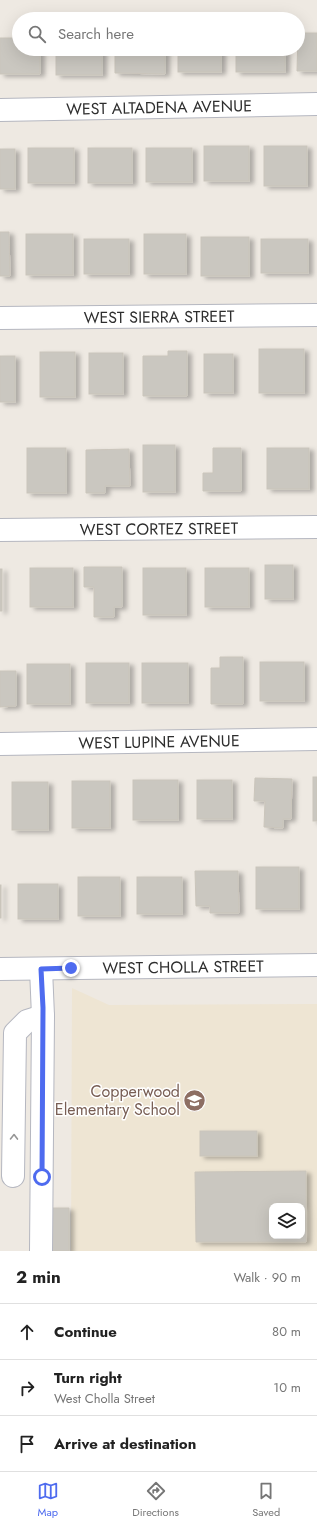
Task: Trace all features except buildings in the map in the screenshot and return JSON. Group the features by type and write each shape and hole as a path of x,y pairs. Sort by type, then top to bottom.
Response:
{"street":[{"name":"WEST ALTADENA AVENUE","path":"0,110 317,104"},
{"name":"WEST SIERRA STREET","path":"0,318 317,315"},
{"name":"WEST CORTEZ STREET","path":"0,530 317,527"},
{"name":"WEST LUPINE AVENUE","path":"0,744 317,739"},
{"name":"WEST CHOLLA STREET","path":"0,969 317,965"},
{"path":"41,969 43,1016 41,1251"},
{"path":"42,1177 7,1177 15,1033 27,1021 43,1016"}],"shaded area":[{"name":"Copperwood Elementary School","path":"72,988 109,1005 317,1004 317,1251 71,1251"}],"place":[{"name":"Copperwood Elementary School","path":"195,1100"}],"route":[{"path":"42,1177 43,1008 41,969 71,968"}]}
